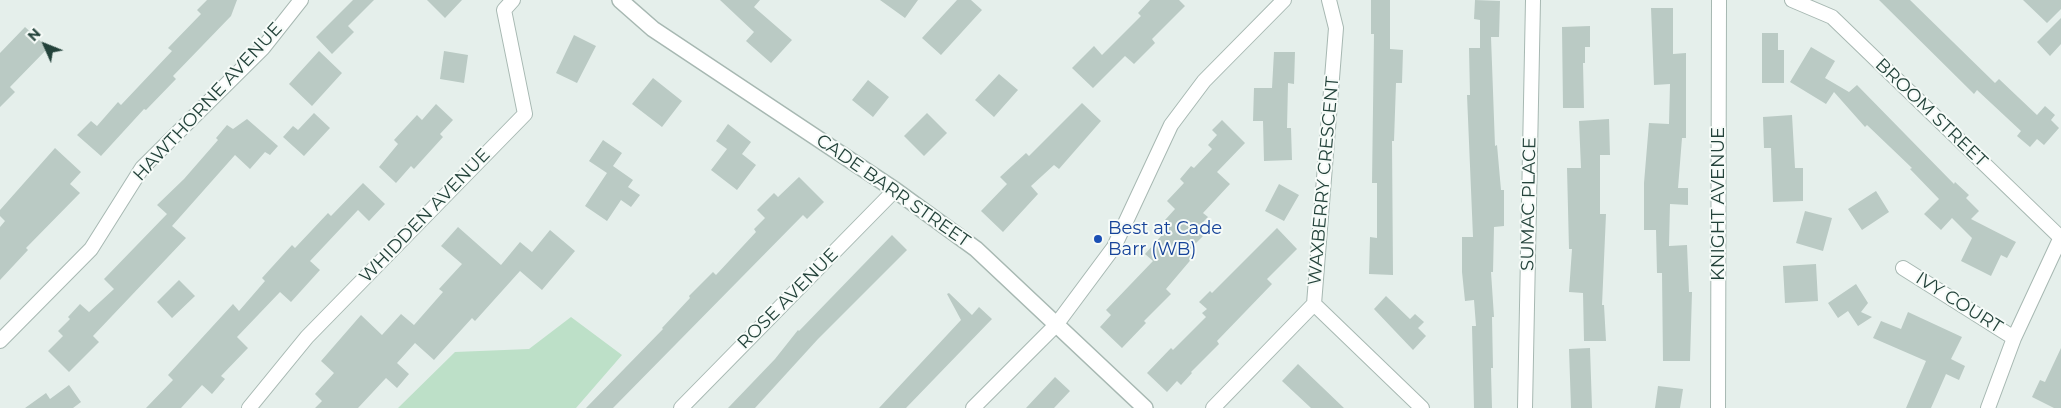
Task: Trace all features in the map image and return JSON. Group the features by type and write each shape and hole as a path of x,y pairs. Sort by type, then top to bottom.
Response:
{"street":[{"name":"HAWTHORNE AVENUE","path":"0,342 91,249 142,168 263,48 301,0"},
{"name":"WHIDDEN AVENUE","path":"248,408 307,337 525,114 504,10 512,0"},
{"name":"CADE BARR STREET","path":"620,0 653,29 896,190 976,249 1145,408"},
{"path":"973,408 1056,325 1114,247 1171,125 1204,81 1284,0"},
{"name":"WAXBERRY CRESCENT","path":"1329,0 1336,28 1314,304 1422,408"},
{"name":"SUMAC PLACE","path":"1525,408 1532,0"},
{"name":"KNIGHT AVENUE","path":"1718,408 1719,0"},
{"name":"BROOM STREET","path":"1792,0 1832,17 2061,238"},
{"name":"ROSE AVENUE","path":"681,408 896,190"},
{"path":"1988,408 2014,338 2061,238"},
{"name":"IVY COURT","path":"1903,268 2014,338"},
{"path":"1213,408 1314,304"}],"green space":[{"path":"571,317 622,355 576,408 398,408 455,352 529,349"}],"building":[{"path":"207,0 237,0 231,16 173,76 176,79 146,110 144,109 101,156 77,135 91,121 97,126 118,102 121,105 172,51 168,48 201,14 197,10"},
{"path":"353,0 374,0 348,26 354,32 332,54 316,37"},
{"path":"427,0 462,0 445,18"},
{"path":"720,0 760,0 754,7 792,40 771,63 746,41 754,32"},
{"path":"880,0 918,0 905,18"},
{"path":"957,0 971,0 982,10 941,55 922,38"},
{"path":"1150,0 1179,0 1185,6 1152,39 1155,43 1134,64 1125,56 1093,88 1072,68 1094,46 1102,55 1141,16 1138,13"},
{"path":"1371,0 1390,0 1390,49 1403,50 1402,83 1396,83 1394,141 1392,141 1393,275 1369,274 1370,237 1377,238 1377,183 1372,183 1374,34 1371,34"},
{"path":"1475,0 1500,1 1499,37 1491,37 1495,146 1497,145 1501,190 1504,190 1504,226 1494,227 1493,272 1491,272 1494,317 1492,317 1492,408 1474,408 1472,326 1476,326 1474,300 1465,301 1462,272 1462,237 1473,237 1467,95 1470,95 1469,48 1480,48 1480,20 1474,19"},
{"path":"1879,0 1910,0 1995,83 1999,79 2037,115 2045,106 2055,115 2051,120 2059,128 2044,145 2037,139 2030,147 2017,136 2021,131 1977,90 1974,94"},
{"path":"2023,0 2061,0 2061,9 2047,23"},
{"path":"1651,8 1673,8 1673,54 1686,53 1686,138 1682,138 1678,188 1688,188 1688,205 1670,204 1669,246 1687,245 1689,292 1692,292 1690,361 1663,361 1662,273 1657,273 1656,230 1644,230 1644,183 1649,123 1669,124 1670,84 1654,85"},
{"path":"2061,18 2061,44 2050,56 2037,42"},
{"path":"1590,26 1590,47 1585,47 1585,63 1583,63 1584,108 1563,108 1562,27"},
{"path":"25,27 48,48 10,87 15,92 0,107 0,53"},
{"path":"1762,33 1778,33 1778,50 1784,50 1784,83 1762,83"},
{"path":"574,35 596,46 577,83 556,73"},
{"path":"1811,47 1835,61 1825,78 1849,92 1857,85 1954,184 1955,182 1969,195 1966,198 1979,211 1971,219 2016,242 2007,258 2001,255 1991,276 1961,261 1972,238 1952,218 1941,230 1924,214 1939,199 1910,169 1912,168 1867,125 1865,127 1834,92 1826,104 1790,82"},
{"path":"319,51 342,73 312,106 289,84"},
{"path":"444,51 468,55 464,83 440,79"},
{"path":"1274,52 1295,52 1294,84 1288,83 1287,128 1291,128 1292,160 1264,161 1263,121 1253,121 1254,88 1272,88"},
{"path":"999,74 1018,90 994,117 975,100"},
{"path":"653,78 682,101 662,127 632,104"},
{"path":"868,80 889,97 873,117 852,100"},
{"path":"1082,103 1101,121 1059,169 1054,165 1031,186 1038,194 1003,232 981,211 1007,184 1000,177 1026,153 1029,156"},
{"path":"436,104 453,120 440,134 443,137 414,169 411,166 396,183 379,167 398,144 394,140 417,115 422,120"},
{"path":"314,113 330,128 304,156 283,137 293,126 298,130"},
{"path":"927,113 947,133 924,156 904,136"},
{"path":"1792,115 1795,168 1803,168 1803,201 1773,202 1771,148 1764,148 1763,117"},
{"path":"247,119 278,146 270,155 265,152 250,169 235,155 172,226 186,238 93,336 99,342 69,372 48,351 63,336 58,331 70,319 68,317 80,304 89,312 114,289 104,279 167,214 157,205 184,179 218,140 216,138 227,125 233,129"},
{"path":"1609,119 1610,155 1600,155 1600,214 1606,214 1602,305 1604,305 1606,341 1584,341 1583,293 1569,292 1572,249 1569,249 1567,168 1581,168 1579,121"},
{"path":"1222,120 1245,143 1217,172 1230,184 1203,213 1208,217 1195,230 1203,236 1188,251 1194,256 1166,289 1171,294 1144,321 1146,323 1122,348 1100,327 1111,315 1106,310 1153,261 1145,254 1171,225 1165,220 1175,209 1167,201 1184,183 1180,179 1191,166 1194,168 1212,149 1208,145 1217,135 1212,130"},
{"path":"728,124 751,142 742,154 756,165 737,190 711,170 727,149 716,141"},
{"path":"603,140 622,153 613,166 633,180 628,187 640,195 631,207 621,200 607,221 585,206 607,173 589,161"},
{"path":"55,148 81,172 70,184 80,193 26,248 28,250 0,280 0,227 5,221 0,216 0,210"},
{"path":"799,177 824,202 807,219 803,215 613,408 586,408 663,329 690,298 689,296 713,272 716,275 756,232 754,229 765,218 757,210 774,193 778,197"},
{"path":"363,183 385,204 369,221 358,210 310,261 320,270 291,302 280,292 237,337 248,348 221,376 225,379 212,394 202,385 181,408 146,408 173,380 168,375 233,304 239,311 265,281 262,278 292,245 295,248 328,213 331,216"},
{"path":"1279,184 1299,195 1284,221 1265,211"},
{"path":"1876,191 1889,212 1862,230 1848,209"},
{"path":"1805,211 1832,218 1823,251 1796,243"},
{"path":"458,227 501,265 520,242 532,252 550,230 575,251 542,290 520,271 475,321 472,318 434,360 415,343 397,363 409,374 397,388 386,378 358,408 315,408 322,401 315,394 334,373 321,361 361,315 382,335 401,314 414,325 443,292 439,289 462,264 441,246"},
{"path":"1277,228 1297,249 1267,279 1272,284 1217,341 1219,344 1191,372 1181,385 1177,381 1167,392 1147,373 1171,348 1173,350 1206,317 1202,313 1207,309 1199,302 1210,291 1212,293"},
{"path":"892,235 907,250 818,339 755,408 728,408 775,359 798,330"},
{"path":"1816,264 1818,301 1785,303 1783,266"},
{"path":"179,280 195,296 172,318 157,302"},
{"path":"1856,284 1868,303 1861,312 1872,317 1858,326 1848,311 1838,318 1828,303"},
{"path":"949,293 972,315 979,307 992,319 906,408 879,408 961,320 947,294"},
{"path":"1386,296 1410,319 1415,314 1424,322 1418,328 1426,336 1413,350 1374,309"},
{"path":"1908,312 1962,337 1951,359 1965,366 1959,380 1946,374 1931,408 1906,408 1926,361 1873,338 1881,321 1901,329"},
{"path":"1590,348 1592,408 1571,408 1569,349"},
{"path":"2061,348 2061,408 2054,408 2032,397 2040,380 2045,382"},
{"path":"1298,364 1344,408 1311,408 1282,381"},
{"path":"1055,377 1070,391 1054,408 1026,408"},
{"path":"69,385 81,402 73,408 25,408 46,393 50,399"},
{"path":"1658,386 1683,389 1680,408 1655,408"}],"place":[{"name":"Best at Cade Barr (WB)","path":"1098,239"}]}
